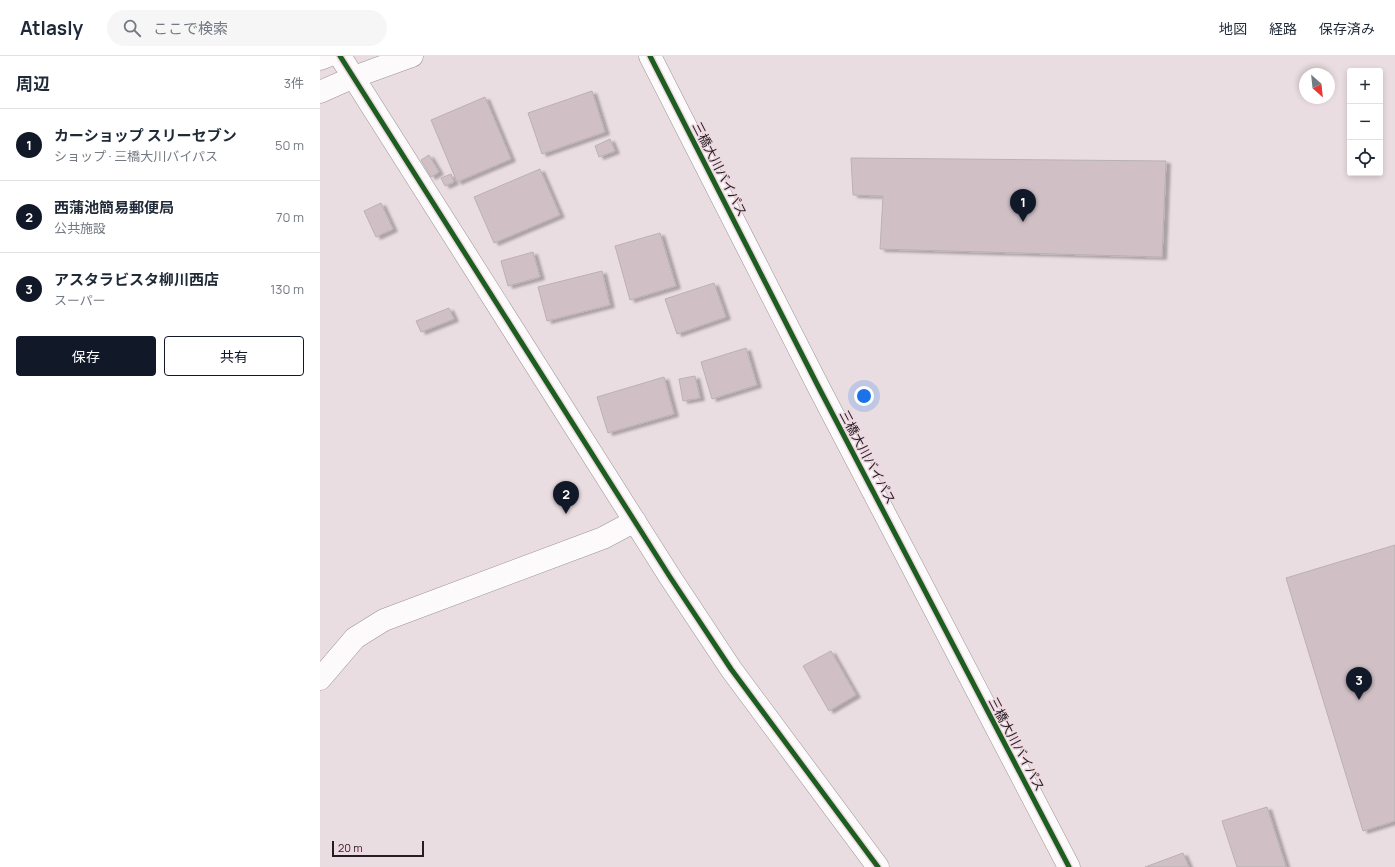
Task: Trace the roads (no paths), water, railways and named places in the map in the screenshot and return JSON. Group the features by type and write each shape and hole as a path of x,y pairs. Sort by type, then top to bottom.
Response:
{"main road":[{"path":"320,59 328,56"},
{"path":"340,56 670,577 731,669 878,867"},
{"path":"320,92 354,77 412,56"},
{"name":"三橋大川バイパス","path":"650,56 818,386 1069,867"},
{"path":"320,679 355,638 384,620 603,538 635,522"}],"place":[{"name":"カーショップ スリーセブン","path":"1023,222"},
{"name":"西蒲池簡易郵便局","path":"566,514"},
{"name":"アスタラビスタ柳川西店","path":"1359,700"}]}
